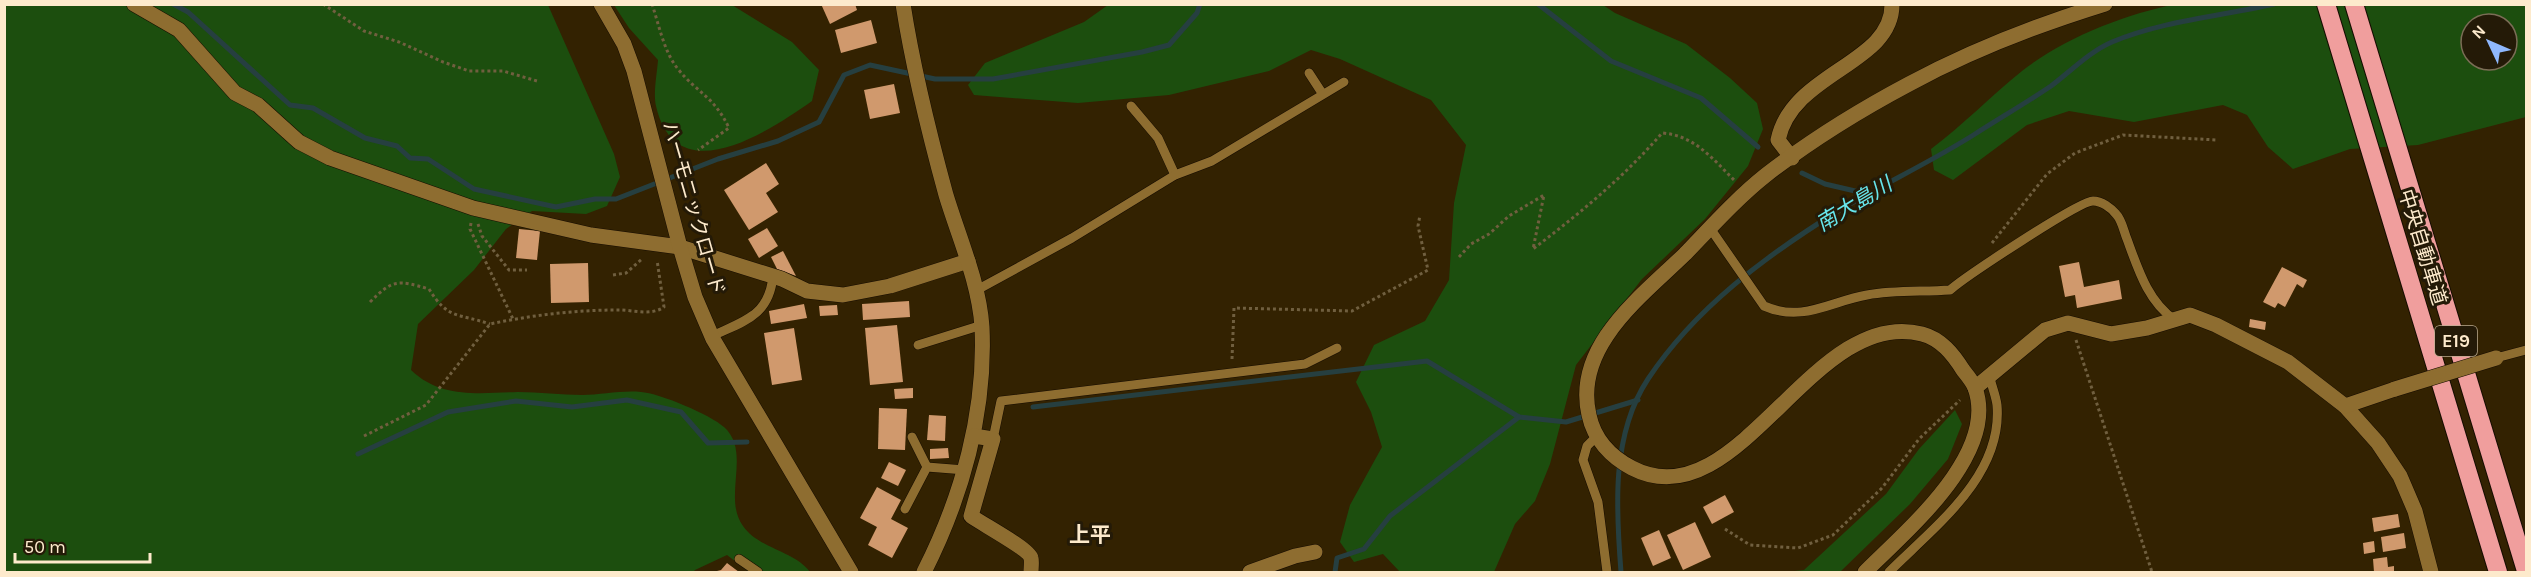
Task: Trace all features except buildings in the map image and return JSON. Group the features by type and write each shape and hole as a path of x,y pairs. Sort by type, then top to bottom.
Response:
{"highway":[{"name":"中央自動車道","path":"2326,4 2498,573"},
{"name":"中央自動車道","path":"2354,4 2526,571"}],"street":[{"path":"134,4 179,30 235,93 258,105 299,142 330,158 473,208 591,235 680,247 773,276 807,291 843,295 890,286 968,261"},
{"name":"ハーモニックロード","path":"601,4 624,44 695,297 712,336 851,573"},
{"path":"903,4 946,195 968,261 982,325 982,370 974,436 965,470 924,573"},
{"path":"1792,158 1778,140 1781,125 1788,113 1803,95 1826,76 1866,52 1881,36 1892,15 1892,4"},
{"path":"1865,573 1949,483 1972,447 1979,418 1975,388 1945,346 1924,334 1902,332 1871,337 1851,345 1829,361 1750,435 1718,459 1673,475 1652,476 1629,466 1598,437 1587,410 1586,392 1590,372 1603,340 1620,318 1746,192 1792,158 1905,86 1958,58 2002,39 2105,4"},
{"path":"1975,388 1990,378 2045,330 2073,324 2111,334 2147,328 2190,315 2236,335 2288,362 2345,406 2378,443 2400,476 2415,511 2431,573"},
{"path":"2345,406 2496,358"},
{"path":"974,436 993,439 971,516 1024,548 1031,557 1031,573"},
{"path":"1250,573 1295,556 1315,552"}],"lane":[{"path":"1309,73 1322,93"},
{"path":"975,291 1072,238 1175,175 1212,161 1322,93 1344,82"},
{"path":"1131,106 1158,138 1175,175"},
{"path":"1710,228 1764,306 1778,312 1823,309 1864,295 1911,289 1950,290 1964,277 2002,255 2072,208 2092,201 2105,204 2118,215 2152,298 2164,312 2175,320"},
{"path":"712,336 750,318 764,307 771,294 773,276"},
{"path":"918,345 982,325"},
{"path":"993,439 1001,400 1305,364 1337,348"},
{"path":"2496,358 2526,350"},
{"path":"1889,573 1956,504 1981,473 1995,435 1997,404 1990,378"},
{"path":"912,437 927,467"},
{"path":"1598,437 1587,446 1583,460 1598,502 1607,573"},
{"path":"927,467 965,470"},
{"path":"905,509 927,467"},
{"path":"739,559 758,573"}],"path":[{"path":"323,4 364,31 399,42 443,62 469,71 503,71 537,81"},
{"path":"652,4 662,35 678,69 720,109 729,128 698,150"},
{"path":"1459,257 1471,244 1489,234 1509,216 1544,195 1533,249 1582,212 1639,159 1662,133 1678,134 1707,152 1746,192"},
{"path":"1985,251 2047,174 2075,153 2123,135 2217,141"},
{"path":"473,208 482,236 509,270 527,270"},
{"path":"473,208 470,229 513,319"},
{"path":"1232,373 1234,308 1352,311 1428,270 1418,226 1420,215"},
{"path":"613,275 626,273 655,244"},
{"path":"370,302 386,286 402,281 429,289 439,305 449,314 490,324 513,319 619,310 656,313 664,308 655,244"},
{"path":"364,436 426,405 490,324"},
{"path":"2073,324 2152,573"},
{"path":"1725,529 1750,545 1798,548 1833,536 1882,488 1919,439 1975,388"}],"green space":[{"path":"2177,4 2526,5 2526,117 2418,145 2350,149 2293,169 2268,147 2247,115 2223,105 2134,122 2069,111 2027,125 1953,180 1934,170 1931,149 2022,71 2076,38 2137,14"},
{"path":"4,5 548,5 614,154 620,177 607,206 586,214 532,211 506,229 474,270 418,324 411,370 435,386 461,392 582,395 641,392 672,400 697,411 724,427 732,437 737,462 735,502 737,514 743,526 758,540 795,559 810,572 749,572 727,555 693,572 5,572"},
{"path":"614,5 732,5 792,42 819,70 812,101 772,127 725,148 703,151 683,146 667,132 656,106 658,60 629,28"},
{"path":"1108,5 1603,5 1615,13 1686,44 1730,78 1757,103 1763,129 1748,166 1705,219 1642,279 1576,365 1550,464 1535,501 1515,524 1494,572 1400,572 1383,554 1354,562 1340,542 1350,505 1382,447 1371,412 1356,382 1374,345 1425,321 1449,280 1454,203 1466,145 1431,100 1340,59 1311,50 1269,71 1169,95 1078,103 974,95 968,85 985,63 1084,22"},
{"path":"1955,410 1962,424 1948,459 1910,504 1840,572 1785,572 1804,570 1886,494 1919,449"}],"waterway":[{"path":"173,4 188,12 290,105 313,108 365,138 397,146 410,158 428,159 474,189 556,207 595,199 616,199 718,159 778,141 819,122 844,75 870,65 935,79 993,79 1142,52 1169,45 1197,13 1200,4"},
{"path":"1538,4 1611,61 1701,98 1758,147"},
{"name":"南大島川","path":"1621,572 1618,523 1619,473 1627,424 1636,401 1648,379 1667,353 1710,306 1734,285 1811,228 1855,201 1924,164 2023,104 2104,46 2151,29 2274,4"},
{"path":"1802,173 1825,184 1868,194"},
{"path":"1033,407 1427,361 1519,417 1566,422 1638,400"},
{"path":"358,454 448,412 516,401 572,407 627,400 681,412 708,443 747,442"},
{"path":"1335,572 1337,558 1364,549 1390,516 1519,417"}],"district":[{"name":"上平","path":"1090,535"}]}
